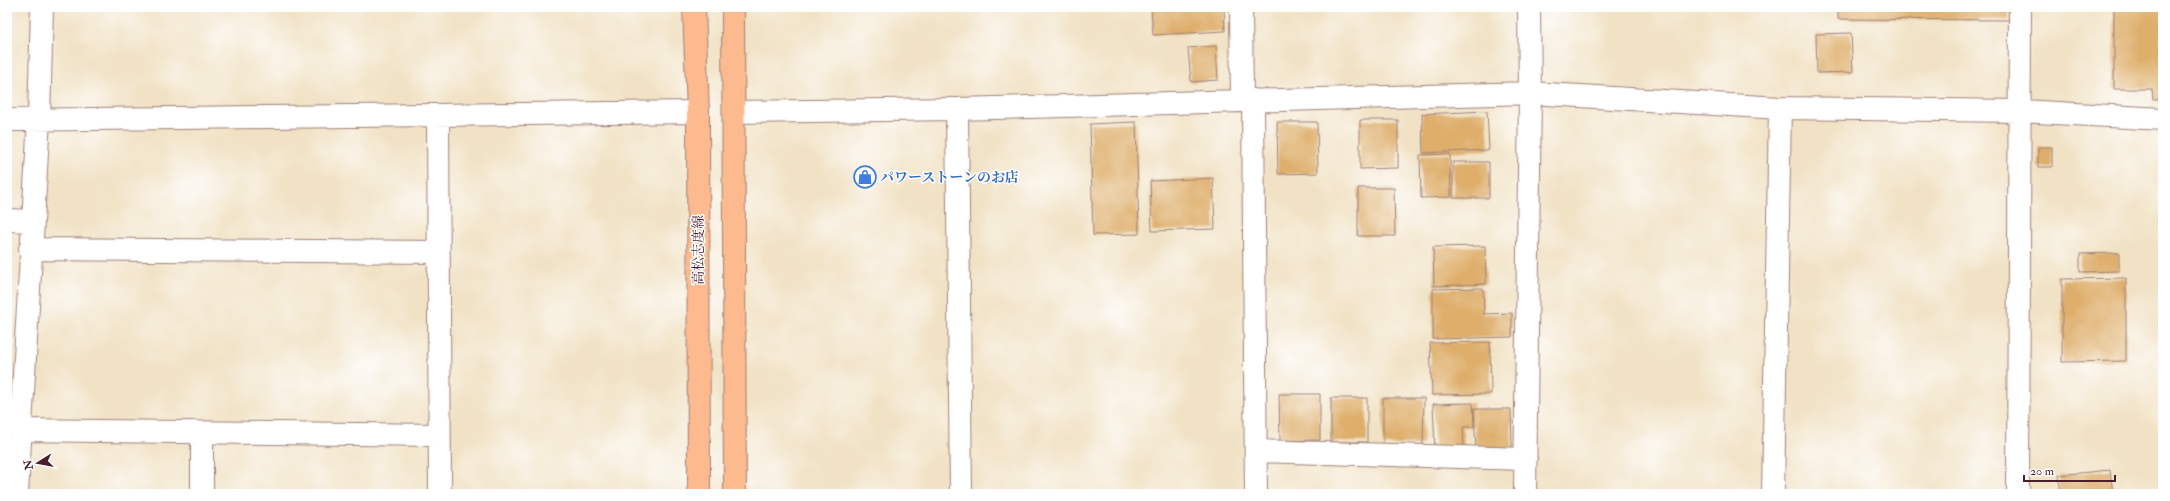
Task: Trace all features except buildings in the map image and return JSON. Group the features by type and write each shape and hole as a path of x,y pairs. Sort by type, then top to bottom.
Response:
{"main road":[{"name":"高松志度線","path":"694,7 698,112 699,494"},
{"path":"733,7 735,494"}],"street":[{"path":"17,494 30,249 39,120 42,7"},
{"path":"1241,7 1248,100 1256,494"},
{"path":"1525,494 1530,93 1529,7"},
{"path":"2018,494 2020,7"},
{"path":"734,112 956,109 1530,93 1780,108 2020,111 2163,119"},
{"path":"1773,494 1780,108"},
{"path":"956,109 961,494"},
{"path":"7,120 698,112"},
{"path":"438,115 440,494"},
{"path":"7,220 33,221"},
{"path":"30,249 438,252"},
{"path":"20,430 439,436"},
{"path":"202,433 202,494"},
{"path":"1256,451 1526,458"}],"place":[{"name":"パワーストーンのお店","path":"865,177"}]}
